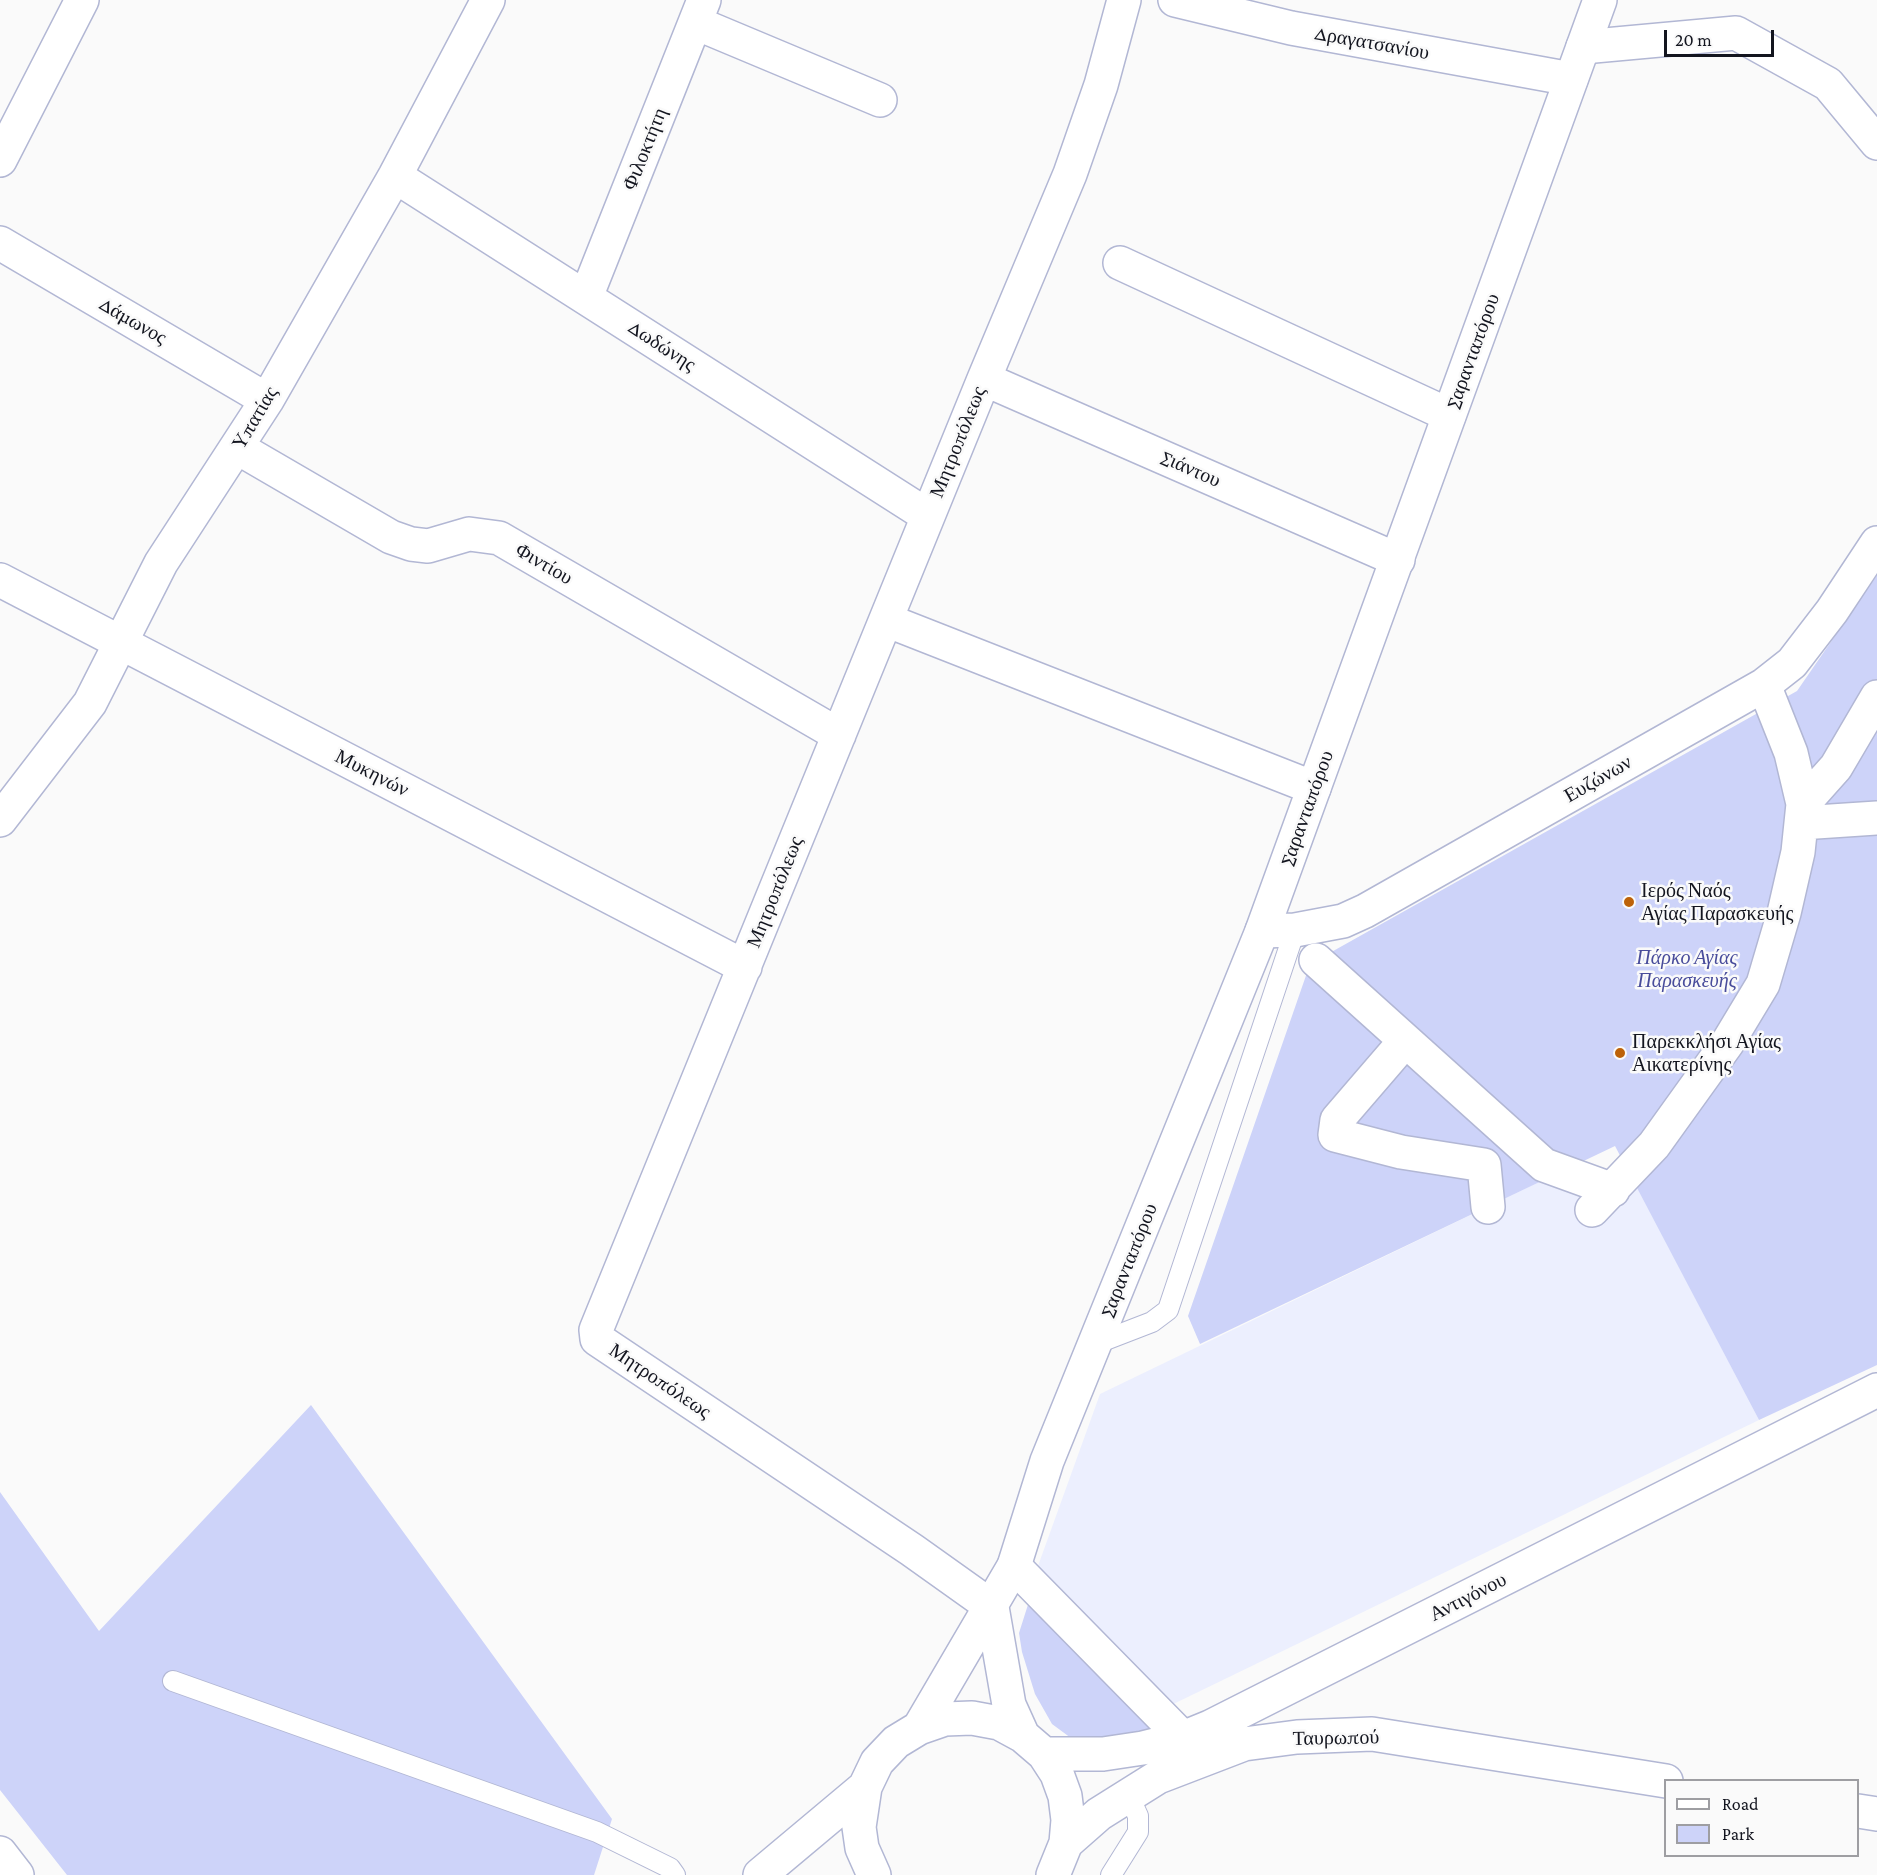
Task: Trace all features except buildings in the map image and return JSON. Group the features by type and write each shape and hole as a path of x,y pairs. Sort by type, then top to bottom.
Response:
{"street":[{"path":"0,160 82,0"},
{"name":"Υπατίας","path":"0,820 90,703 107,675 120,642 161,563 238,448 267,400 396,176 488,0"},
{"name":"Μητροπόλεως","path":"992,1607 597,1339 597,1322 1070,174 1101,85 1124,0"},
{"name":"Δραγατσανίου","path":"1175,0 1290,28 1571,79"},
{"name":"Σαρανταπόρου","path":"919,1728 1014,1566 1047,1461 1262,931 1600,0"},
{"path":"700,12 880,100"},
{"name":"Φιλοκτήτη","path":"586,297 700,12"},
{"path":"1583,47 1736,33 1828,84 1877,143"},
{"name":"Δωδώνης","path":"396,176 928,516"},
{"name":"Δάμωνος","path":"0,243 267,400"},
{"path":"1120,263 1449,415"},
{"name":"Σιάντου","path":"984,379 1398,560"},
{"name":"Φιντίου","path":"238,448 391,537 411,544 428,546 469,534 499,538 839,735"},
{"name":"Ευζώνων","path":"1262,931 1295,930 1344,921 1764,685 1792,663 1832,611 1877,543"},
{"name":"Μυκηνών","path":"0,580 745,967"},
{"path":"886,620 1314,788"},
{"path":"1316,960 1544,1165 1602,1200 1654,1144 1694,1092 1763,984 1784,913 1798,852 1802,814 1791,753 1764,685"},
{"path":"1802,814 1836,767 1877,697"},
{"path":"1802,814 1877,818"},
{"path":"1406,1041 1337,1120 1335,1135 1401,1152 1484,1165 1488,1207"},
{"name":"Αντιγόνου","path":"1033,1745 1103,1754 1143,1748 1188,1750 1246,1710 1877,1390"},
{"path":"1014,1566 1188,1750"},
{"path":"992,1607 1009,1705 1033,1745 1057,1774 1065,1796 1068,1820 1066,1843 1053,1875"},
{"path":"874,1875 862,1848 859,1827 865,1787 877,1762 896,1742 919,1728 945,1719 972,1718 999,1723 1033,1745"},
{"name":"Ταυρωπού","path":"1066,1843 1188,1750 1297,1737 1372,1734 1664,1781"},
{"path":"760,1875 865,1787"},
{"path":"1859,1811 1877,1814"},
{"path":"0,1853 17,1875"}],"lane":[{"path":"1095,1344 1152,1322 1168,1310 1295,930"},
{"path":"173,1681 597,1832 670,1868 675,1875"},
{"path":"1111,1875 1138,1832 1138,1816 1128,1794"}],"shaded area":[{"path":"1572,1166 1594,1214 1638,1188 1759,1420 1161,1710 1034,1577 1100,1394"}],"green space":[{"name":"Πάρκο Αγίας Παρασκευής","path":"1877,575 1877,1365 1759,1420 1615,1146 1200,1344 1188,1316 1310,964 1797,691"},
{"path":"311,1405 612,1819 594,1875 67,1875 0,1790 0,1492 99,1631"},
{"path":"1032,1592 1165,1727 1118,1742 1075,1741 1052,1724 1035,1694 1022,1652 1019,1633"}],"place":[{"name":"Ιερός Ναός Αγίας Παρασκευής","path":"1629,902"},
{"name":"Παρεκκλήσι Αγίας Αικατερίνης","path":"1620,1053"}]}
